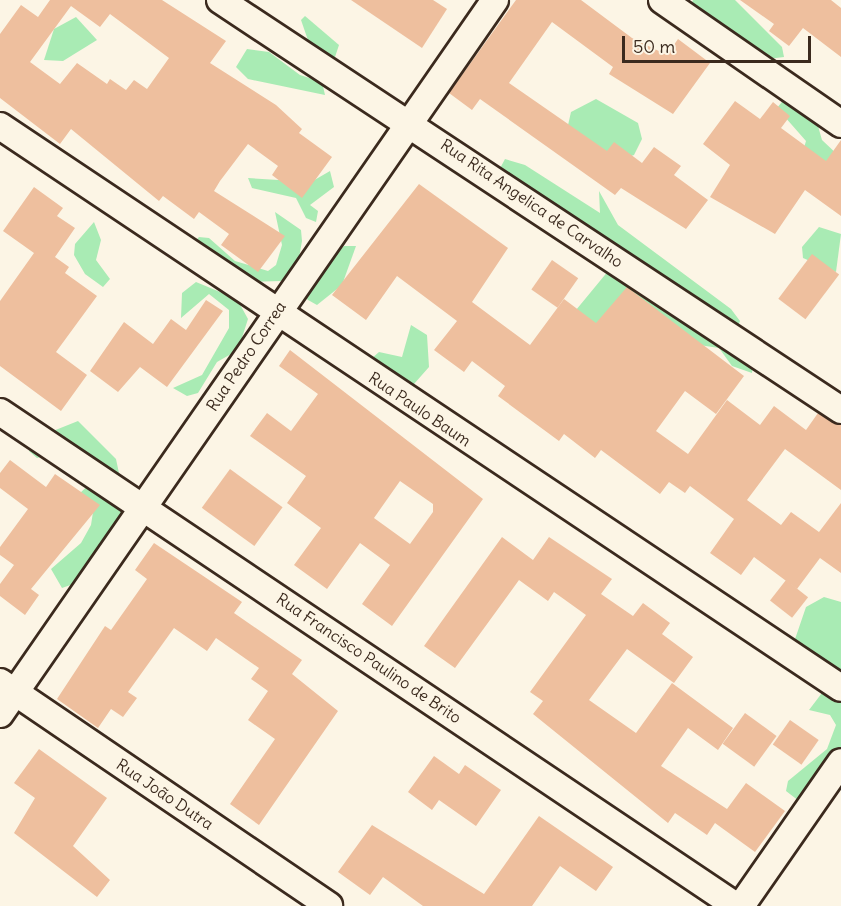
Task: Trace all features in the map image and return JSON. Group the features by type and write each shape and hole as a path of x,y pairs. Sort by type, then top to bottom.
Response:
{"street":[{"name":"Rua Rita Angelica de Carvalho","path":"220,0 409,121 841,410"},
{"name":"Rua Pedro Correa","path":"0,714 8,687 143,506 274,312 495,0"},
{"path":"662,0 841,124"},
{"name":"Rua Paulo Baum","path":"0,126 274,312 841,688"},
{"name":"Rua Francisco Paulino de Brito","path":"0,411 739,906"},
{"name":"Rua João Dutra","path":"8,687 329,906"},
{"path":"739,906 841,762"}],"green space":[{"path":"693,0 735,0 782,47 784,57 760,60 689,9"},
{"path":"305,16 339,45 334,60 310,46 301,20"},
{"path":"76,17 97,40 63,61 44,60 54,29"},
{"path":"247,49 269,52 300,75 322,82 325,95 248,79 236,67"},
{"path":"786,97 814,112 822,140 840,157 830,174 799,164 806,141 777,108"},
{"path":"596,99 638,123 642,139 634,155 614,162 566,134 571,112"},
{"path":"505,159 525,165 600,213 599,191 618,225 731,309 740,321 736,331 753,361 752,373 732,366 719,348 599,330 576,310 609,270 497,174"},
{"path":"330,171 334,187 310,205 318,211 316,222 306,218 296,198 252,188 248,178 311,182"},
{"path":"275,212 301,230 302,241 297,269 281,281 247,282 192,245 199,237 209,238 235,261 268,271 276,265 282,245"},
{"path":"94,222 101,240 96,260 110,279 103,287 85,274 74,255 75,244"},
{"path":"819,227 841,234 836,272 803,258 802,247"},
{"path":"344,246 356,246 342,285 317,305 308,300 300,291"},
{"path":"196,282 237,299 248,319 238,350 217,362 198,393 187,396 173,388 202,375 229,328 229,310 209,294 181,318 182,293"},
{"path":"411,325 427,335 429,367 414,384 403,385 371,359 379,352 402,357"},
{"path":"78,421 116,459 128,516 76,583 62,588 51,569 81,543 91,525 93,512 79,494 95,479 49,455 37,458 29,451 43,435"},
{"path":"824,597 841,602 841,757 799,801 786,791 788,781 827,749 836,725 830,715 809,710 828,685 793,645 806,607"}],"building":[{"path":"50,0 162,0 226,41 210,63 276,105 302,129 299,133 332,157 302,198 272,175 278,166 248,144 220,181 214,191 285,236 258,272 221,245 229,234 199,212 194,219 163,196 159,201 71,129 60,144 0,98 0,34 21,5 38,17","holes":["71,6 100,27 110,14 169,58 147,89 134,80 126,90 110,79 107,84 77,63 60,84 30,62"]},
{"path":"351,0 433,0 447,9 422,48"},
{"path":"516,0 581,0 632,38 667,55 678,39 710,63 673,114 609,74 613,67 552,22 509,83 607,151 614,142 642,163 654,147 681,166 674,175 708,200 686,229 621,188 615,195 480,99 472,110 449,93"},
{"path":"740,0 831,0 841,8 841,57 803,28 789,46 769,31 774,24"},
{"path":"735,101 760,119 773,102 790,116 781,128 826,161 841,140 841,216 805,190 775,234 710,197 730,165 703,144"},
{"path":"419,184 508,248 472,302 530,345 564,299 596,323 627,287 744,376 716,414 685,391 656,431 688,454 727,400 760,425 774,406 806,430 818,413 841,425 841,490 785,449 747,500 781,525 791,512 819,532 841,503 841,573 820,558 797,589 754,557 741,575 710,553 734,519 690,486 685,493 669,482 660,494 601,450 595,458 564,434 559,441 498,396 505,386 472,361 464,372 434,350 457,321 397,276 366,320 332,295"},
{"path":"34,187 63,208 57,216 75,228 55,257 69,267 65,273 97,296 56,352 87,375 61,411 0,366 0,301 34,253 3,231"},
{"path":"812,254 839,274 805,319 778,299"},
{"path":"552,260 578,278 558,308 531,289"},
{"path":"206,300 223,311 167,387 140,367 118,392 90,371 124,322 153,344 171,319 186,330"},
{"path":"290,350 483,499 392,626 362,604 390,565 360,543 327,589 294,565 321,528 287,503 306,476 250,436 267,413 291,431 318,394 279,366","holes":["400,481 433,504 433,512 410,544 374,518"]},
{"path":"10,460 46,487 55,474 100,505 31,589 39,595 25,615 0,596 0,584 14,565 0,555 0,547 28,509 0,488 0,473"},
{"path":"230,469 283,507 254,546 202,508"},
{"path":"502,537 533,560 549,537 612,579 601,594 633,616 643,603 670,623 662,634 693,657 674,683 627,649 589,700 636,733 672,683 733,728 718,750 688,728 661,766 727,809 746,783 785,811 755,852 715,823 707,835 675,813 668,823 533,714 543,701 530,692 586,615 554,592 548,601 519,580 455,668 424,646"},
{"path":"154,543 242,602 234,613 302,660 292,674 338,711 259,825 230,804 275,739 248,720 268,691 251,679 259,668 216,638 207,651 174,628 128,692 137,698 123,717 111,709 98,728 57,699 105,626 111,630 147,579 135,570"},
{"path":"786,580 808,597 792,618 770,600"},
{"path":"745,713 777,736 754,767 723,744"},
{"path":"790,720 819,740 801,765 773,745"},
{"path":"39,749 107,798 73,846 110,880 97,897 14,833 35,798 14,783"},
{"path":"434,756 459,774 465,765 501,790 476,826 439,800 432,810 408,792"},
{"path":"539,816 613,867 596,891 560,866 532,906 423,906 383,877 370,895 338,872 372,825 484,894"}]}
